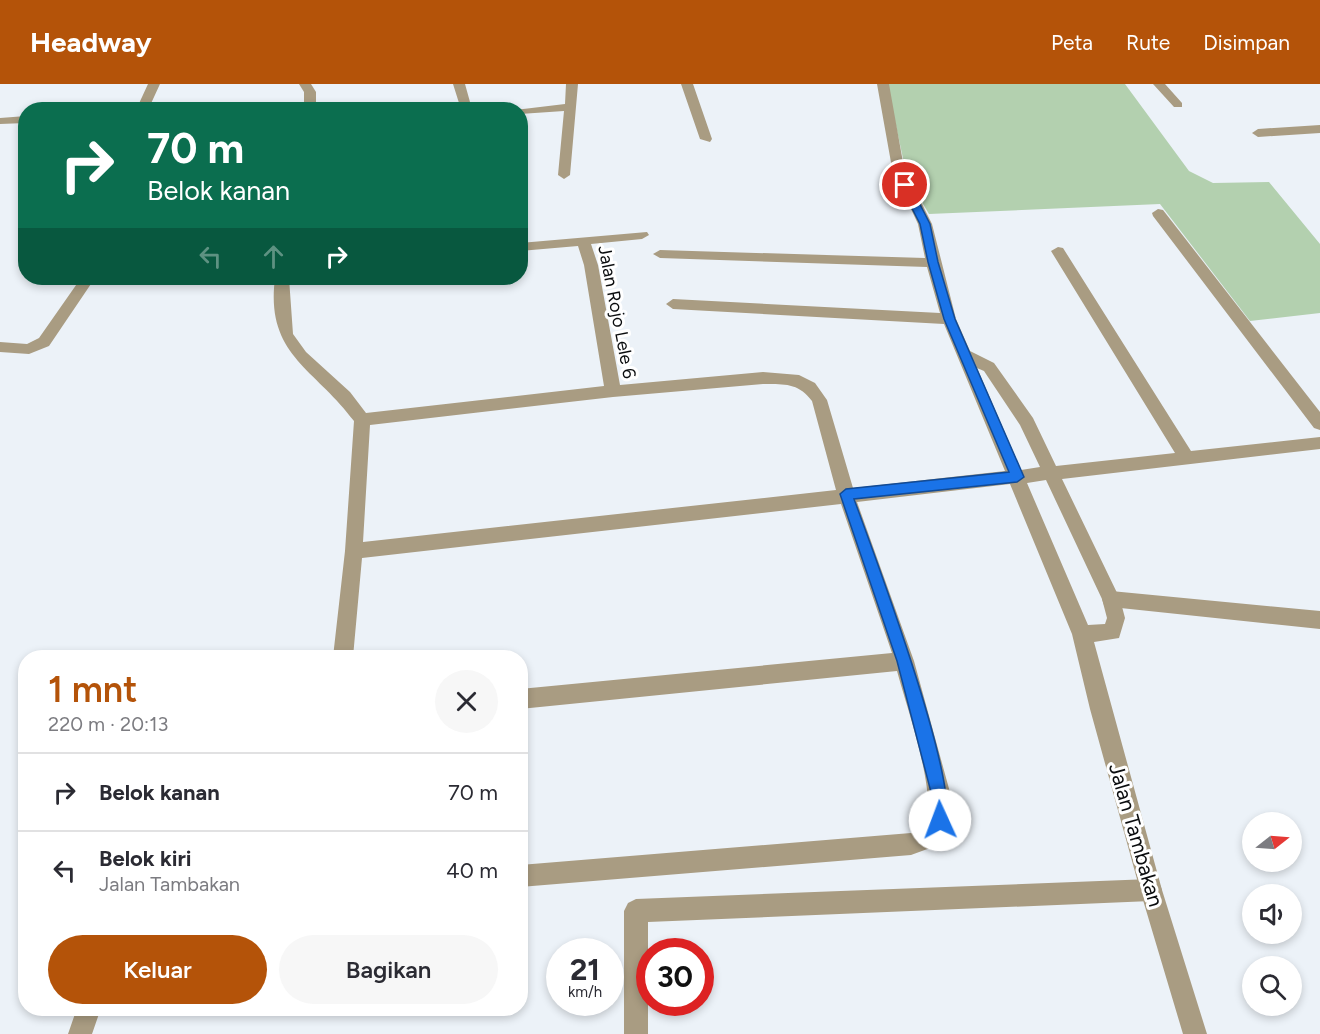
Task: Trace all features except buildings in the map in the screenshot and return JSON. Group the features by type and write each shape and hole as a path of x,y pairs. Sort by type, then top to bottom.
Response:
{"street":[{"path":"146,102 154,84"},
{"path":"305,84 310,92 310,102"},
{"path":"459,84 465,102"},
{"path":"564,175 572,84"},
{"path":"687,84 706,139"},
{"name":"Jalan Tambakan","path":"883,84 898,168 925,224 949,319 1083,634 1100,710 1195,1034"},
{"path":"1159,84 1178,105"},
{"path":"528,110 570,107"},
{"path":"0,121 18,120"},
{"path":"1258,133 1320,129"},
{"path":"1158,213 1320,424"},
{"name":"Jalan Rojo Lele 6","path":"528,246 642,235"},
{"name":"Jalan Rojo Lele 6","path":"583,241 591,265 613,391"},
{"path":"1058,251 1186,457"},
{"path":"660,254 933,262"},
{"path":"0,347 28,349 44,342 83,285"},
{"path":"282,285 286,335 300,356 344,396 362,420 354,551 344,650"},
{"path":"673,304 949,319"},
{"path":"965,355 990,367 1027,422 1111,599 1116,618 1112,632 1083,634"},
{"path":"362,420 613,391 764,378 794,379 810,387 819,400 846,494 904,661 940,796 940,820 933,836 911,844 528,875"},
{"path":"354,551 846,494 1320,443"},
{"path":"1111,599 1320,620"},
{"path":"528,698 904,661"},
{"path":"636,1034 636,911 1151,890"},
{"path":"81,1034 87,1016"}],"green space":[{"path":"887,84 1125,84 1189,171 1213,183 1269,182 1320,244 1320,313 1250,321 1160,204 929,214 907,177"}],"route":[{"path":"905,185 925,224 949,319 1017,477 846,494 904,661 940,796 940,820"}]}
